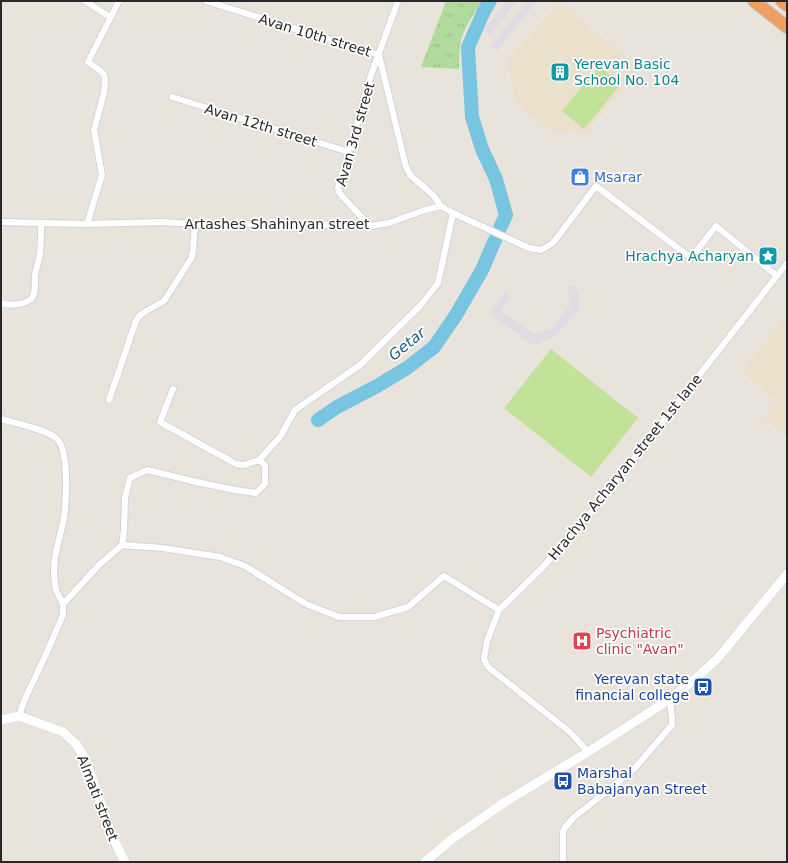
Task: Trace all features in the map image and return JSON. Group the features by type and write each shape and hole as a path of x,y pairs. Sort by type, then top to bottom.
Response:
{"highway":[{"path":"754,1 787,27"},
{"path":"782,1 787,5"}],"main road":[{"path":"425,862 452,839 505,802 670,700 718,658 787,574"},
{"path":"1,720 19,716"},
{"name":"Almati street","path":"19,716 63,732 76,744 86,760 112,836 125,862"}],"street":[{"path":"85,1 110,17"},
{"path":"87,224 102,176 94,130 104,93 105,79 102,72 88,62 119,1"},
{"name":"Avan 10th street","path":"206,1 379,55"},
{"name":"Avan 3rd street","path":"370,226 342,196 338,188 350,152 370,78 398,1"},
{"name":"Avan 3rd street","path":"379,55 406,167 412,176 433,195 441,206"},
{"name":"Avan 12th street","path":"172,97 350,152"},
{"path":"441,206 529,248 541,250 553,243 596,186 691,258 716,226 777,276"},
{"name":"Artashes Shahinyan street","path":"1,222 87,224 163,222 194,224 370,226 389,223 441,206"},
{"path":"173,389 160,422 236,464 244,465 259,460 280,437 295,410 360,365 420,306 438,283 453,213"},
{"path":"1,303 13,305 27,302 32,298 40,254 41,223"},
{"path":"109,400 136,321 139,316 164,301 192,257 194,224"},
{"name":"Hrachya Acharyan street 1st lane","path":"499,610 544,566 598,503 777,276 784,272 787,263"},
{"path":"1,419 33,428 56,438 62,449 66,470 64,519 57,546 54,569 56,590 63,604 63,615 24,701 19,716"},
{"path":"63,604 99,565 122,545 125,498 130,478 147,470 208,485 256,493 265,484 265,465 259,460"},
{"path":"122,545 163,548 220,557 245,566 306,604 339,617 374,617 408,607 444,576 499,610 487,641 484,659 488,667 571,733 588,752"},
{"path":"563,862 564,829 573,818 634,769 672,726 670,700"}],"shaded area":[{"path":"507,1 517,1 490,35 484,30"},
{"path":"527,1 537,1 497,51 491,46"},
{"path":"560,3 639,68 586,133 551,130 516,104 508,59"},
{"path":"576,286 580,308 556,336 533,346 489,313 505,292 511,297 501,311 535,335 551,329 570,305 567,287"},
{"path":"787,315 787,437 763,418 777,400 741,372"}],"green space":[{"path":"446,1 482,1 468,23 463,35 461,41 459,69 421,67"},
{"path":"599,66 621,84 584,129 562,111"},
{"path":"551,349 638,418 591,477 504,408"}],"waterway":[{"name":"Getar","path":"490,1 468,47 472,117 482,149 496,179 506,215 500,228"},
{"name":"Getar","path":"318,420 337,407 407,368 434,347 456,315 482,270 495,240"}],"place":[{"name":"Yerevan Basic School No. 104","path":"560,72"},
{"name":"Msarar","path":"580,177"},
{"name":"Hrachya Acharyan","path":"768,256"},
{"name":"Psychiatric clinic \"Avan\"","path":"582,641"},
{"name":"Yerevan state financial college","path":"703,687"},
{"name":"Marshal Babajanyan Street","path":"563,781"}]}
